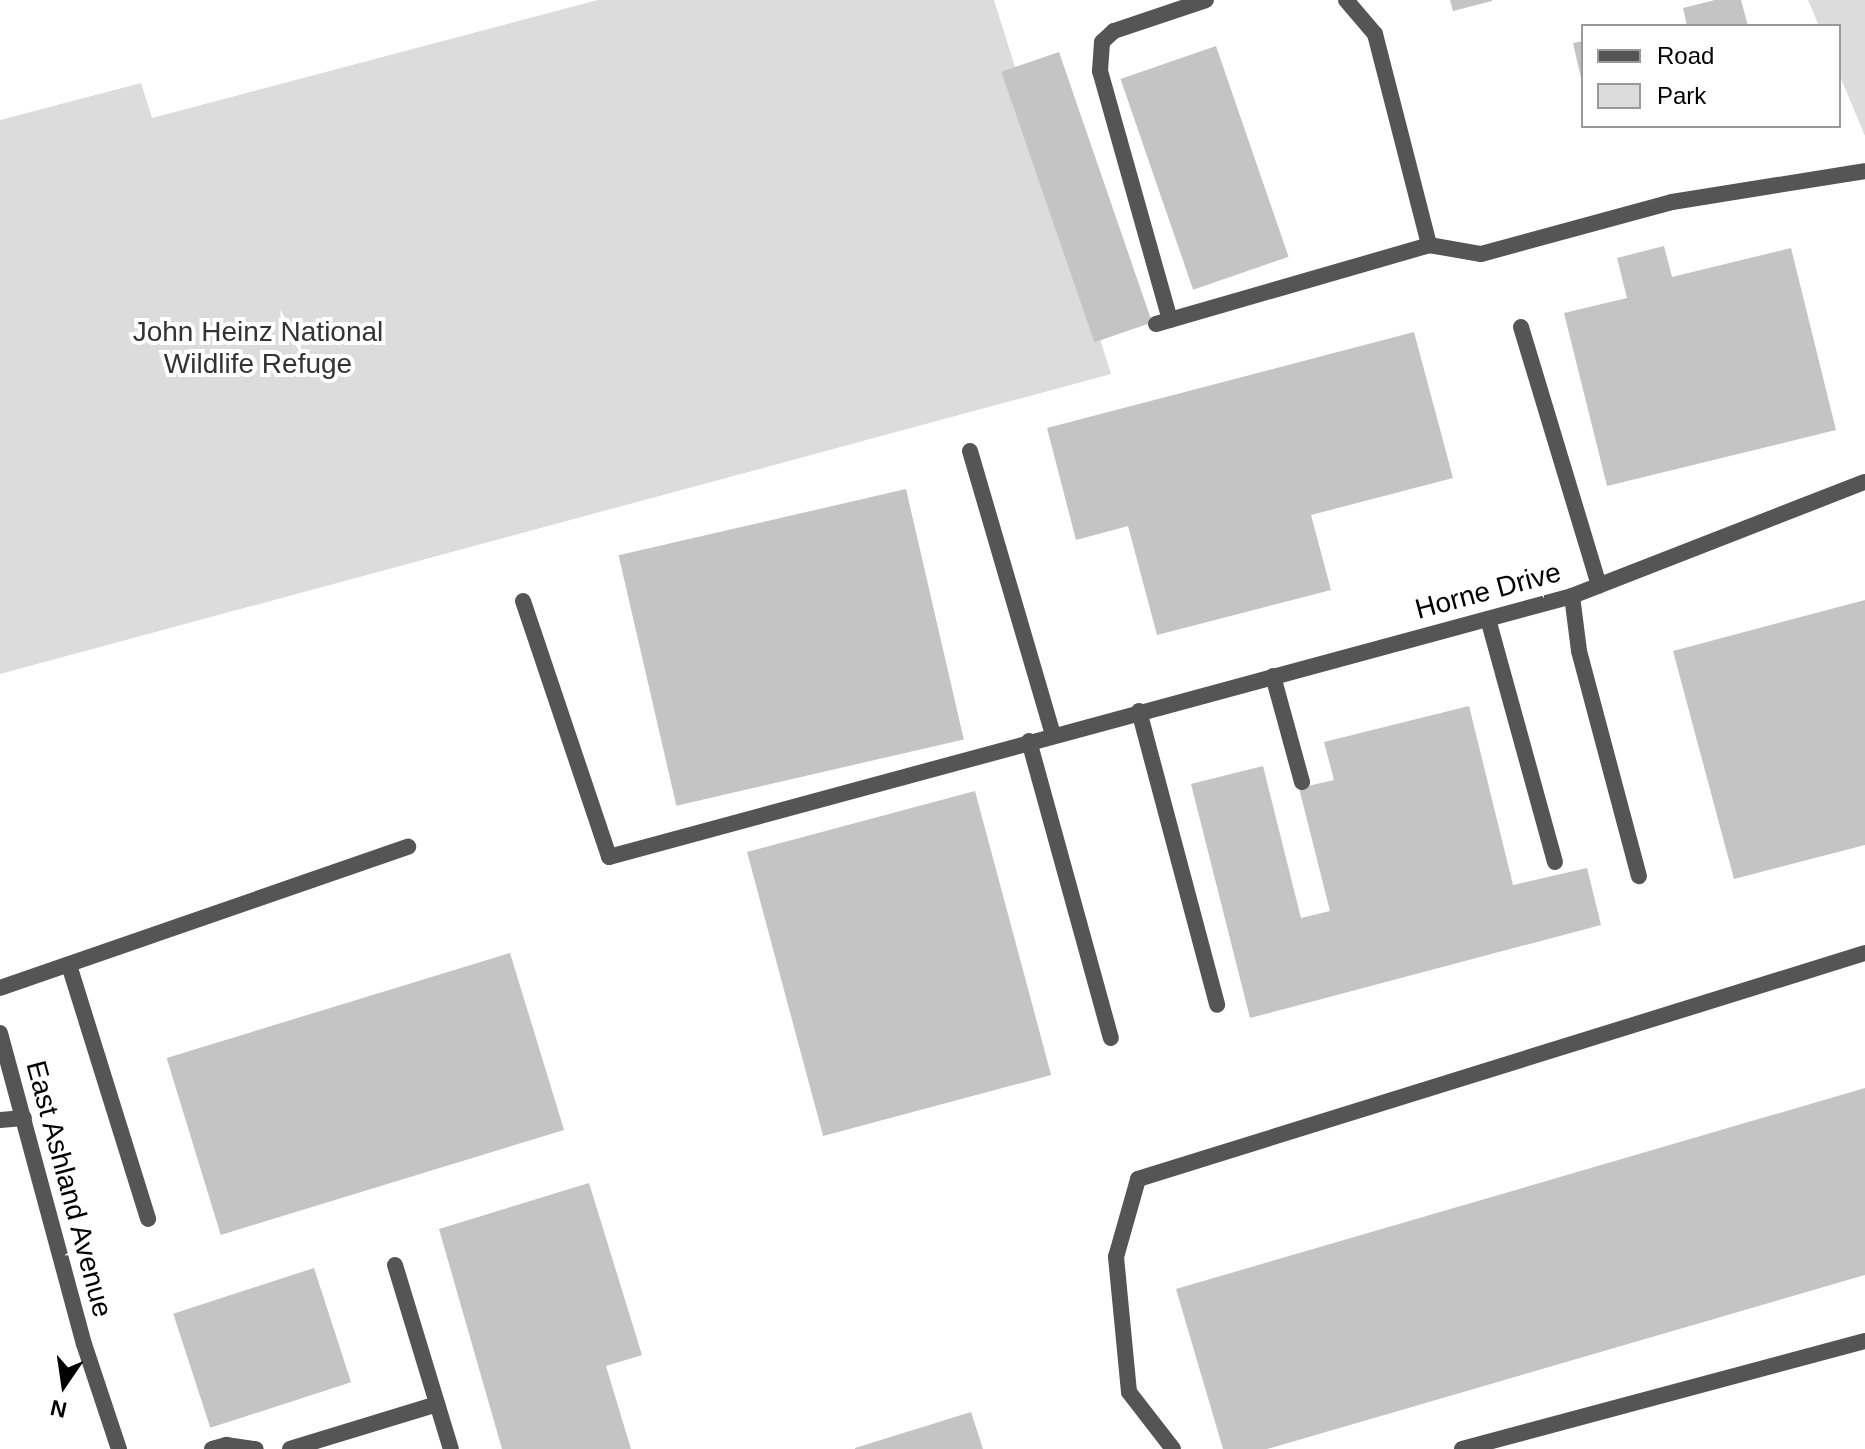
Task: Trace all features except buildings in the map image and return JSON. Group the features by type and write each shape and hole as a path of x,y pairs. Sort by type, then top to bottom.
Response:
{"street":[{"path":"1206,0 1114,31 1102,42 1100,71 1163,322 1429,245 1481,254 1672,202 1865,171"},
{"path":"1346,0 1375,34 1429,245"},
{"path":"1521,327 1599,586"},
{"path":"970,451 1053,735"},
{"name":"Horne Drive","path":"523,601 609,857 1572,596 1865,482"},
{"path":"1572,596 1579,651 1639,876"},
{"path":"1488,619 1555,862"},
{"path":"1273,676 1302,782"},
{"path":"1139,711 1217,1005"},
{"path":"1029,741 1111,1038"},
{"path":"0,988 408,847"},
{"path":"1173,1449 1129,1392 1116,1257 1138,1179 1865,953"},
{"path":"69,965 148,1219"},
{"name":"East Ashland Avenue","path":"0,1033 84,1344 119,1449"},
{"path":"0,1120 24,1118"},
{"path":"395,1265 451,1449"},
{"path":"1462,1449 1865,1341"},
{"path":"290,1449 437,1404"},
{"path":"212,1449 226,1445 256,1449"}],"green space":[{"name":"John Heinz National Wildlife Refuge","path":"598,0 994,0 1111,374 0,674 0,120 141,83 152,118"},
{"path":"1808,0 1865,0 1865,136 1841,79 1841,24 1818,24"}]}
